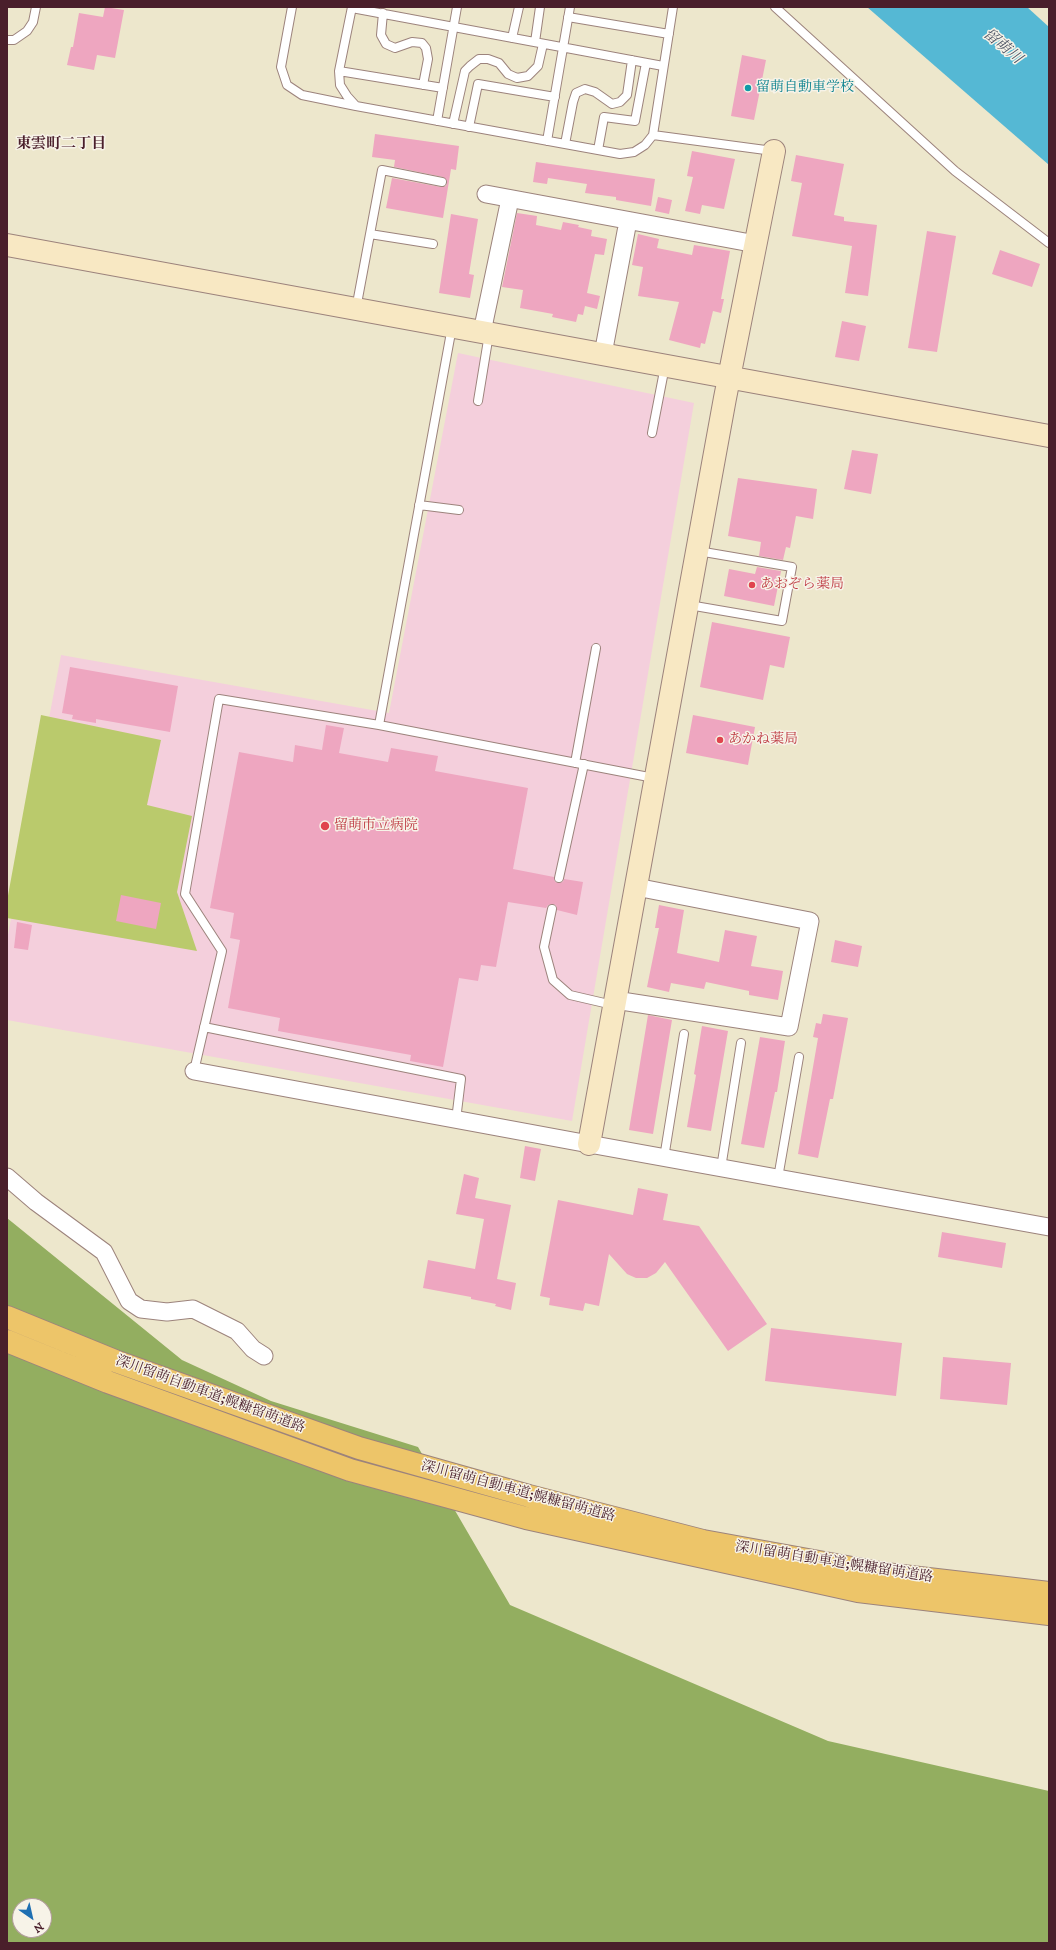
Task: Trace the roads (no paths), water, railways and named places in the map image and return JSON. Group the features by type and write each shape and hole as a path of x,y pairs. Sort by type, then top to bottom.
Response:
{"highway":[{"name":"深川留萌自動車道;幌糠留萌道路","path":"7,1317 115,1361 359,1448 529,1496 703,1541 885,1574 1049,1593"},
{"name":"深川留萌自動車道;幌糠留萌道路","path":"7,1340 108,1382 350,1470 526,1518 858,1591 1049,1614"}],"street":[{"path":"588,1144 729,377 774,151"},
{"path":"486,194 756,244"},
{"path":"486,333 510,199"},
{"path":"603,354 628,220"},
{"path":"7,245 1049,436"},
{"path":"614,1003 789,1028 810,921 636,887"},
{"path":"194,1071 664,1158 1049,1227"},
{"path":"7,1177 36,1202 104,1252 129,1302 141,1309 167,1312 193,1309 237,1331 253,1349 264,1356"}],"lane":[{"path":"7,40 14,40 27,31 33,22 36,7"},
{"path":"292,7 281,67 287,85 302,95 620,154 634,152 645,146 653,135 673,7"},
{"path":"437,121 457,7"},
{"path":"512,38 519,7"},
{"path":"534,42 540,7"},
{"path":"547,141 570,7"},
{"path":"775,7 955,171 1049,243"},
{"path":"356,106 340,85 339,71 352,8 663,66"},
{"path":"383,13 381,35 386,44 395,48 412,42 422,43 426,48 428,59 423,85"},
{"path":"568,17 669,34"},
{"path":"453,124 465,71 470,66 479,60 488,59 499,63 508,74 518,78 528,76 538,66 543,44"},
{"path":"565,144 576,92 585,89 595,92 612,104 620,102 627,95 632,60"},
{"path":"598,150 604,117 635,121 646,63"},
{"path":"339,71 443,88"},
{"path":"469,127 478,84 555,97"},
{"path":"653,135 774,151"},
{"path":"356,309 382,170 442,182"},
{"path":"370,234 433,244"},
{"path":"379,725 452,327"},
{"path":"478,401 486,333"},
{"path":"652,433 665,365"},
{"path":"419,505 459,510"},
{"path":"688,605 782,621 792,567 698,550"},
{"path":"575,763 596,648"},
{"path":"194,1071 222,951 185,894 219,699 379,725 656,778"},
{"path":"559,878 584,764"},
{"path":"552,909 544,947 553,980 570,995 614,1003"},
{"path":"204,1027 462,1079 456,1120"},
{"path":"664,1158 684,1034"},
{"path":"720,1168 742,1043"},
{"path":"778,1178 799,1057"}],"water":[{"name":"留萌川","path":"867,7 1027,7 1049,27 1049,165"}],"place":[{"name":"留萌自動車学校","path":"748,88"},
{"name":"あおぞら薬局","path":"752,585"},
{"name":"あかね薬局","path":"720,740"},
{"name":"留萌市立病院","path":"325,826"}],"district":[{"name":"東雲町二丁目","path":"61,145"}]}
